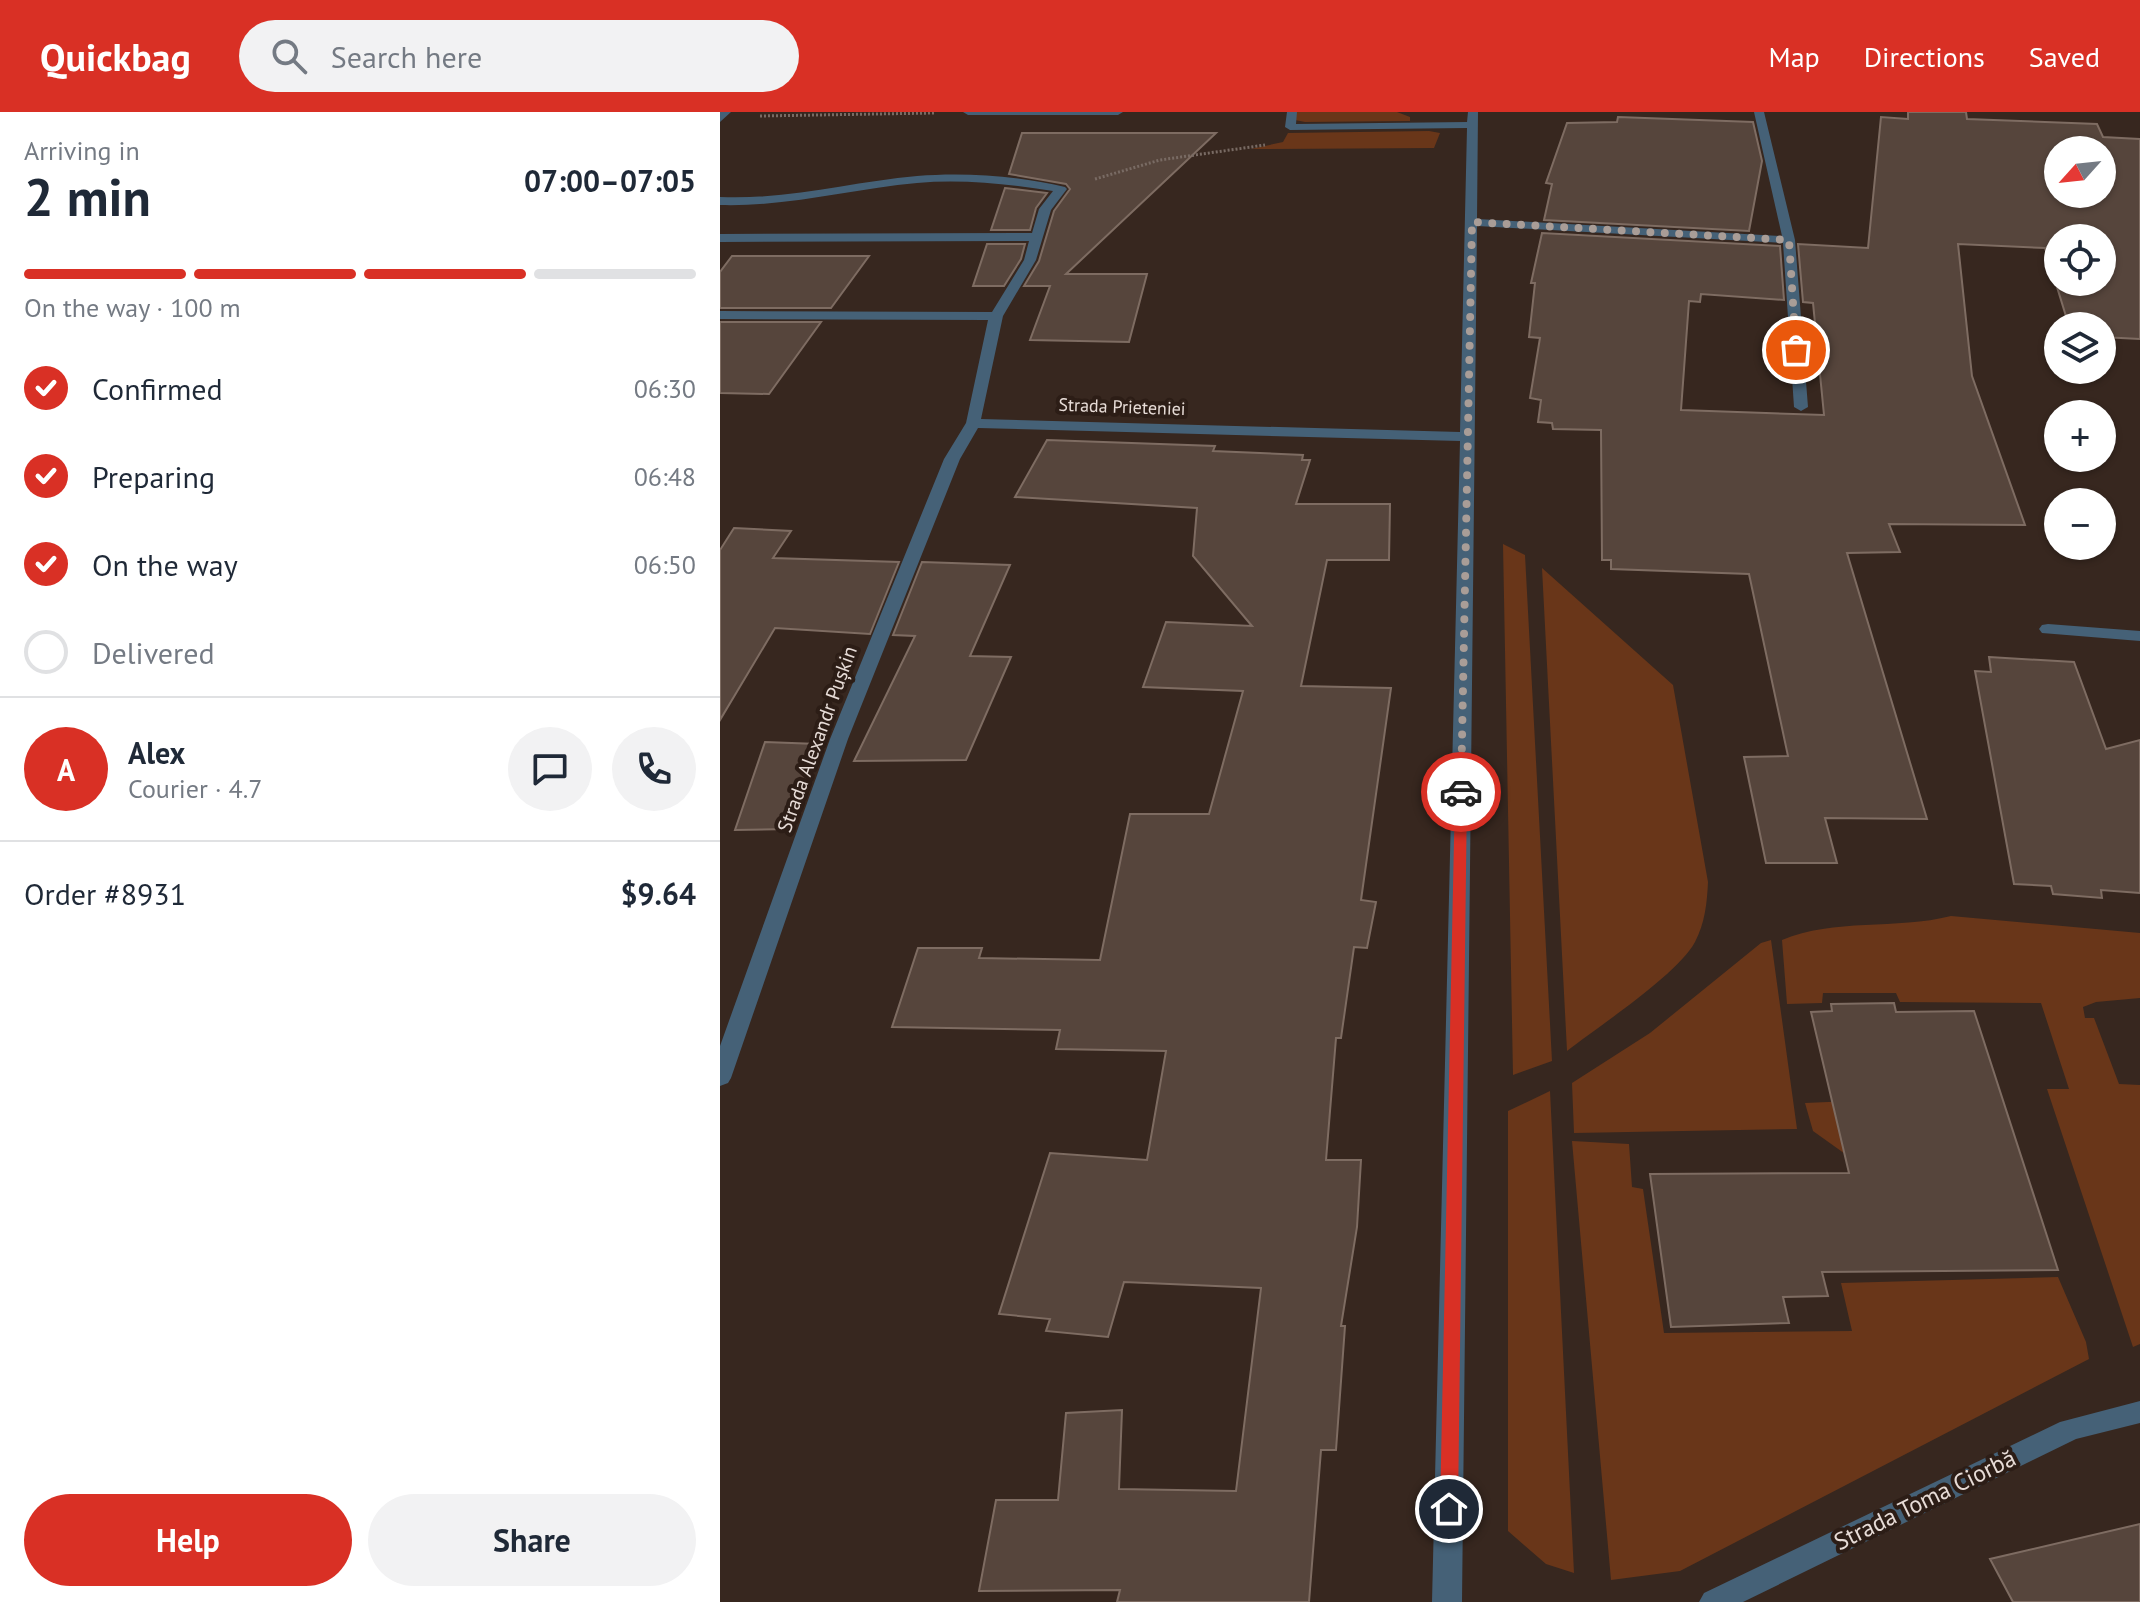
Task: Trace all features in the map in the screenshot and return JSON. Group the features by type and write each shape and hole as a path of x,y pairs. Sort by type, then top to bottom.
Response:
{"street":[{"path":"968,112 1118,112"},
{"path":"1292,112 1290,127 1473,118 1447,1602"},
{"path":"1759,112 1789,240 1801,407"},
{"path":"720,201 769,202 915,180 970,177 1061,189"},
{"path":"973,423 996,316 1030,260 1045,209 1061,189"},
{"path":"1472,222 1789,240"},
{"path":"720,238 1038,237"},
{"path":"720,315 996,316"},
{"name":"Strada Prieteniei","path":"973,423 1467,437"},
{"name":"Strada Alexandr Pușkin","path":"720,1078 839,739 952,459 973,423"},
{"path":"2048,629 2140,636"},
{"name":"Strada Toma Ciorbă","path":"1714,1602 2070,1430 2140,1412"}],"path":[{"path":"723,116 900,116 941,112"},
{"path":"1061,189 1160,160 1279,142 1290,127"}],"shaded area":[{"path":"1296,112 1397,112 1410,117 1410,121 1305,122 1295,120"},
{"path":"1288,133 1440,133 1434,148 1251,149 1283,142"},
{"path":"1503,544 1525,555 1552,1061 1513,1075"},
{"path":"1542,568 1673,685 1708,882 1701,928 1686,955 1655,984 1567,1051"},
{"path":"1951,916 2140,933 2140,998 2096,1002 2083,1007 2085,1018 2094,1018 2119,1084 2140,1085 2140,1344 2133,1347 2047,1089 2069,1089 2041,1003 1900,1002 1896,993 1823,993 1822,1003 1787,1004 1782,940 1802,933 1844,926 1909,923"},
{"path":"1771,940 1797,1129 1574,1133 1572,1083 1650,1033 1761,943"},
{"path":"1550,1091 1574,1573 1546,1564 1508,1531 1508,1111"},
{"path":"1897,1099 1848,1156 1813,1131 1805,1103"},
{"path":"1572,1141 1629,1144 1632,1187 1643,1189 1664,1333 1852,1331 1841,1283 2058,1277 2086,1342 2089,1359 1680,1571 1611,1580"}],"building":[{"path":"1908,112 1966,112 1967,119 2097,124 2103,136 2044,136 2044,208 2116,208 2116,138 2140,139 2140,339 2116,338 2116,312 2065,312 2060,296 2116,296 2116,224 2044,224 2044,248 1958,244 1972,376 2025,525 1889,524 1900,552 1847,553 1927,819 1825,818 1837,863 1766,863 1744,757 1788,756 1749,574 1611,569 1611,560 1602,560 1601,430 1553,429 1552,423 1538,422 1541,400 1530,398 1540,338 1529,337 1535,283 1531,283 1542,233 1780,246 1784,300 1701,294 1700,302 1689,301 1681,410 1824,415 1813,303 1803,302 1798,244 1868,248 1881,117 1908,119"},
{"path":"1618,117 1753,122 1762,161 1749,231 1544,220 1552,184 1546,183 1567,123 1617,122"},
{"path":"1022,133 1216,133 1066,274 1147,274 1129,342 1030,340 1050,286 1024,286 1039,261 1054,211 1070,189 1066,184 1009,174"},
{"path":"1005,188 1047,193 1036,208 1030,230 991,230"},
{"path":"987,244 1025,244 1021,259 1004,286 973,286"},
{"path":"732,256 869,256 831,308 720,308 720,272"},
{"path":"720,322 821,322 769,394 720,393"},
{"path":"1047,440 1215,446 1213,451 1303,455 1302,460 1310,460 1296,504 1390,504 1389,560 1327,560 1301,686 1391,688 1361,900 1376,902 1367,948 1354,947 1341,1038 1336,1038 1326,1160 1361,1160 1357,1227 1341,1326 1345,1326 1336,1450 1321,1450 1309,1602 1117,1602 1120,1590 979,1591 996,1500 1058,1500 1066,1413 1122,1410 1119,1489 1236,1491 1261,1288 1124,1282 1108,1337 1046,1331 1050,1319 999,1314 1050,1153 1147,1160 1166,1051 1056,1049 1060,1030 892,1027 918,948 982,948 979,958 1100,960 1130,814 1209,814 1243,691 1143,687 1166,622 1252,626 1193,556 1197,508 1015,497"},
{"path":"734,528 791,531 773,558 899,562 870,634 775,628 720,720 720,550"},
{"path":"922,562 1010,565 970,656 1011,657 966,760 854,761 915,636 893,635"},
{"path":"1989,657 2074,662 2106,749 2140,740 2140,893 2101,890 2102,898 2053,894 2051,886 2014,884 1975,671 1991,672"},
{"path":"765,742 817,744 790,829 735,830"},
{"path":"1894,1003 1896,1012 1974,1011 2058,1270 1822,1272 1828,1296 1783,1297 1789,1323 1671,1327 1650,1174 1849,1173 1811,1012 1832,1011 1831,1004"},
{"path":"2140,1524 2140,1602 2013,1602 1990,1559"}],"way so far":[{"path":"1461,792 1472,222 1789,240 1796,350"}],"route":[{"path":"1449,1509 1461,792"}]}
